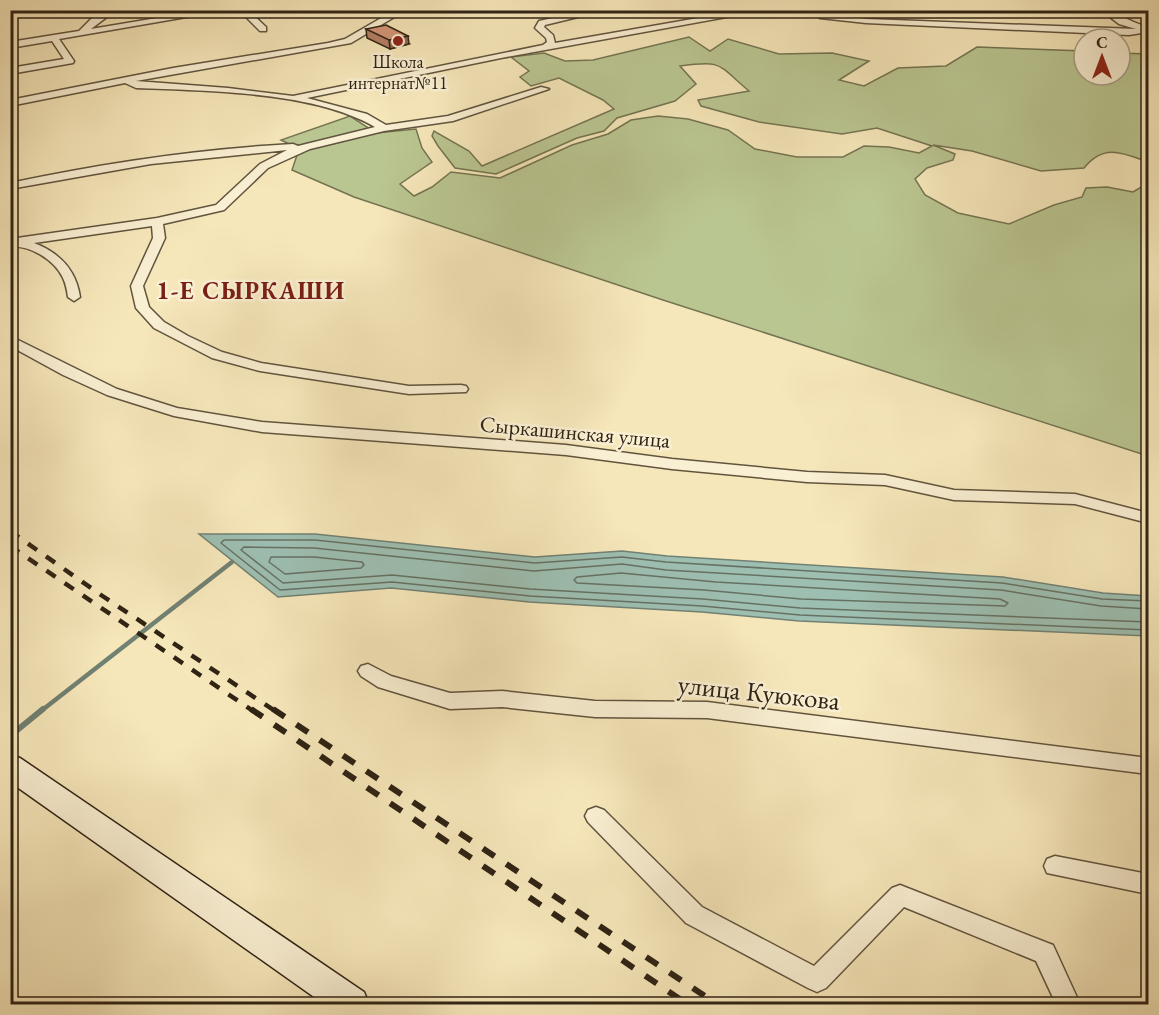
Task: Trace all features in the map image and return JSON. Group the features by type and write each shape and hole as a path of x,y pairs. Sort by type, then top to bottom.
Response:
{"street":[{"path":"82,33 94,21 112,10"},
{"path":"10,45 223,10"},
{"path":"243,10 262,29"},
{"path":"10,103 173,71 328,46 348,41 402,10"},
{"path":"543,49 551,43 550,38 539,28 542,23 603,10"},
{"path":"293,98 501,55 761,10"},
{"path":"813,10 820,16 866,21 1129,32 1149,28"},
{"path":"1105,10 1122,22 1136,27 1149,28"},
{"path":"10,71 70,61 54,38"},
{"path":"126,80 136,85 293,98 354,113 376,121 384,128"},
{"path":"14,242 158,222 220,208 235,196 252,176 285,155 306,147 384,128 449,119 544,89"},
{"path":"10,186 110,167 223,152 306,147"},
{"path":"158,222 159,238 137,286 143,308 159,325 183,339 218,356 260,367 409,390 461,389"},
{"path":"14,242 39,248 50,255 71,279 74,297"},
{"name":"Сыркашинская улица","path":"10,340 68,372 112,392 174,412 262,427 566,450 672,464 807,477 885,480 954,495 1076,499 1149,518"},
{"name":"улица Куюкова","path":"368,671 385,681 450,701 502,699 595,709 707,710 1149,766"},
{"path":"10,766 352,1005"},
{"path":"596,816 694,915 818,980 900,895 1045,953 1068,1005"},
{"path":"1055,866 1149,884"}],"green space":[{"path":"689,37 710,51 728,39 779,54 832,53 869,61 839,80 864,86 898,68 946,66 977,47 1072,51 1072,87 1132,87 1132,53 1148,54 1148,162 1114,152 1099,155 1084,168 1041,171 972,151 933,145 955,154 953,160 927,168 915,179 925,195 958,213 1009,224 1054,205 1082,197 1086,188 1107,187 1133,192 1148,183 1148,456 663,300 354,197 292,170 298,152 302,150 281,140 350,116 376,133 416,129 422,148 432,162 400,184 414,196 432,187 451,172 500,178 572,145 608,134 631,120 658,116 688,119 728,130 755,149 797,157 843,157 864,146 889,147 919,153 932,146 877,128 842,134 759,122 701,106 698,100 749,91 719,66 712,64 680,66 696,84 675,101 617,118 604,131 577,138 496,174 455,168 432,136 434,131 469,151 482,166 614,109 603,100 559,78 531,86 520,77 529,71 511,57 544,53 565,61 593,60"}],"water":[{"path":"199,534 315,534 535,557 622,551 667,556 1003,577 1103,593 1148,596 1148,636 799,621 702,612 529,602 391,588 278,597"}],"building":[{"path":"386,25 408,36 389,40 366,29"}],"waterway":[{"path":"41,711 232,562"},
{"path":"10,736 43,709"}],"railway":[{"path":"10,531 101,595 275,711"},
{"path":"10,546 253,711"},
{"path":"251,709 687,1004"},
{"path":"273,709 717,1004"}],"place":[{"name":"Школа интернат№11","path":"398,41"}],"district":[{"name":"1-Е СЫРКАШИ","path":"251,290"}]}
